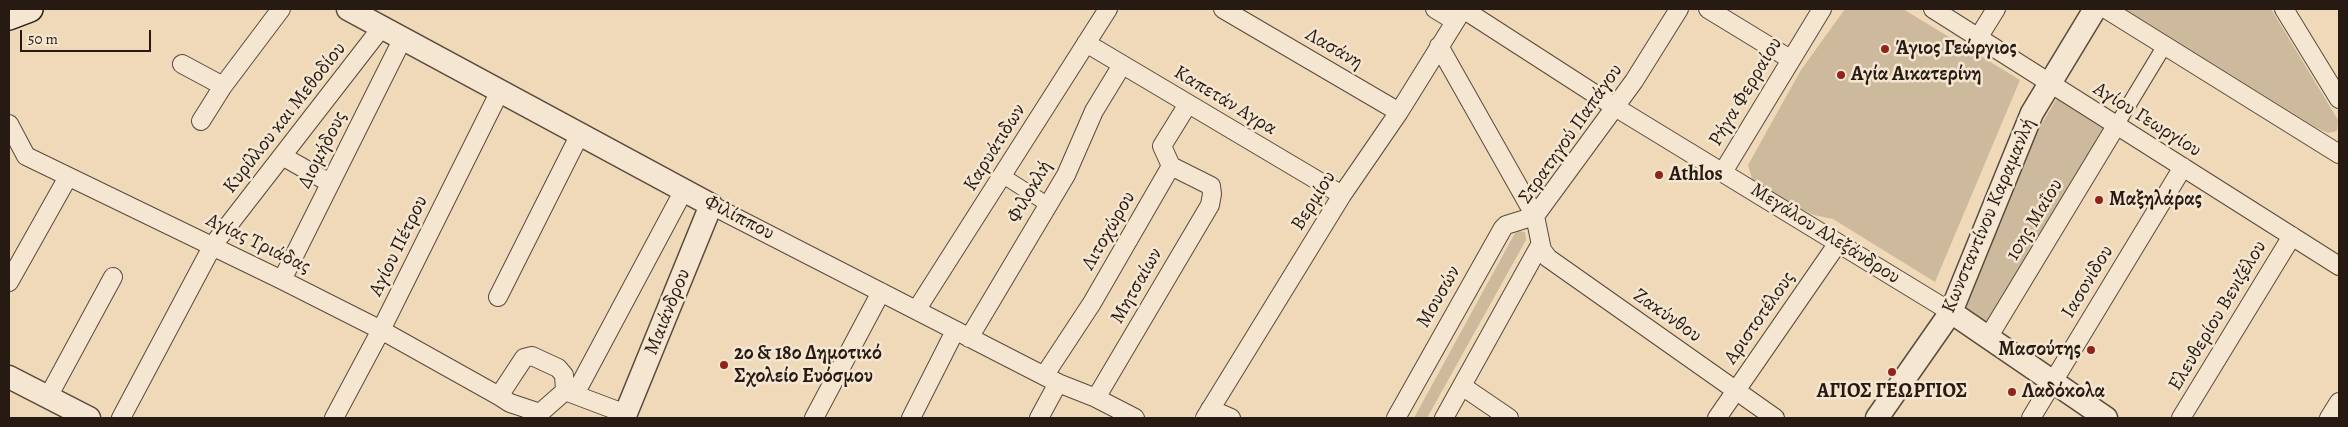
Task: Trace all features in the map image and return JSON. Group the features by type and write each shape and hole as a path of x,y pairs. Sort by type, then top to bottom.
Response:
{"main road":[{"path":"9,17 30,9"}],"street":[{"path":"201,121 223,86 280,9"},
{"name":"Φιλίππου","path":"348,9 711,205 917,309 962,334 1051,379 1096,398 1130,417"},
{"name":"Καρυάτιδων","path":"917,309 1108,9"},
{"name":"Λασάνη","path":"1223,9 1399,112"},
{"name":"Μεγάλου Αλεξάνδρου","path":"1435,9 1460,13 1723,172 1989,336 2052,383 2106,418"},
{"name":"Στρατηγού Παπάγου","path":"1540,245 1535,216 1646,64 1679,9"},
{"path":"1708,9 1790,59"},
{"name":"Ρήγα Φερραίου","path":"1723,172 1822,9"},
{"name":"Αγίου Γεωργίου","path":"1933,9 2339,266"},
{"path":"1978,38 1996,9"},
{"name":"Κωνσταντίνου Καραμανλή","path":"1878,418 1951,312 2023,132 2049,83 2095,9"},
{"path":"2106,9 2339,154"},
{"name":"Βερμίου","path":"1207,414 1342,196 1399,112 1460,13"},
{"path":"2293,13 2339,99"},
{"name":"Κυρίλλου και Μεθοδίου","path":"122,418 213,245 382,27"},
{"name":"Διομήδους","path":"282,280 403,38"},
{"name":"Καπετάν Αγρα","path":"1086,43 1342,196"},
{"path":"2116,126 2165,45"},
{"path":"1439,46 1535,216"},
{"path":"182,64 223,86"},
{"name":"Φιλοκλή","path":"911,418 962,334 1066,175 1094,111 1122,65"},
{"name":"Αγίου Πέτρου","path":"334,418 381,330 500,91"},
{"path":"1171,166 1162,146 1188,104"},
{"name":"Αγίας Τριάδας","path":"9,124 26,156 213,245 381,330 499,396"},
{"name":"10ης Μαΐου","path":"1989,336 2116,126"},
{"path":"498,297 580,134"},
{"path":"282,156 330,184"},
{"name":"Μητσαίων","path":"1096,398 1210,205 1211,186 1171,166"},
{"name":"Λιτοχώρου","path":"1039,418 1051,379 1092,303 1171,166"},
{"name":"Ιασoνίδου","path":"2031,418 2183,168"},
{"path":"1003,176 1047,204"},
{"path":"9,282 68,177"},
{"path":"625,416 570,392 564,375 558,368 532,356 524,358 499,396 539,416 570,392 684,190"},
{"name":"Μαιάνδρου","path":"625,416 711,205"},
{"name":"Μουσών","path":"1396,418 1503,228 1506,225 1535,216"},
{"name":"Ελευθερίου Βενιζέλου","path":"2181,418 2292,236"},
{"name":"Αριστοτέλους","path":"1717,418 1838,243"},
{"path":"1444,418 1540,245"},
{"name":"Ζακύνθου","path":"1540,245 1548,258 1775,418"},
{"path":"48,397 113,278"},
{"path":"814,418 881,292"},
{"path":"9,378 89,418"},
{"path":"1462,386 1509,418"},
{"path":"2329,418 2339,402"},
{"path":"1207,414 1231,418"}],"shaded area":[{"path":"1845,9 1903,9 2020,80 1935,282 1833,219 1814,215 1762,191 1753,182 1748,165 1801,70"},
{"path":"2124,9 2271,9 2338,120 2337,131 2328,133 2315,127"},
{"path":"2057,98 2107,128 1988,327 1962,310 2037,132"},
{"path":"1518,231 1525,232 1526,240 1427,418 1414,418 1515,233"}],"place":[{"name":"Άγιος Γεώργιος","path":"1885,49"},
{"name":"Αγία Αικατερίνη","path":"1841,75"},
{"name":"Athlos","path":"1659,175"},
{"name":"Μαξηλάρας","path":"2099,200"},
{"name":"Μασούτης","path":"2091,350"},
{"name":"2ο & 18ο Δημοτικό Σχολείο Ευόσμου","path":"724,365"},
{"name":"ΑΓΙΟΣ ΓΕΩΡΓΙΟΣ","path":"1892,372"},
{"name":"Λαδόκολα","path":"2012,392"}]}
